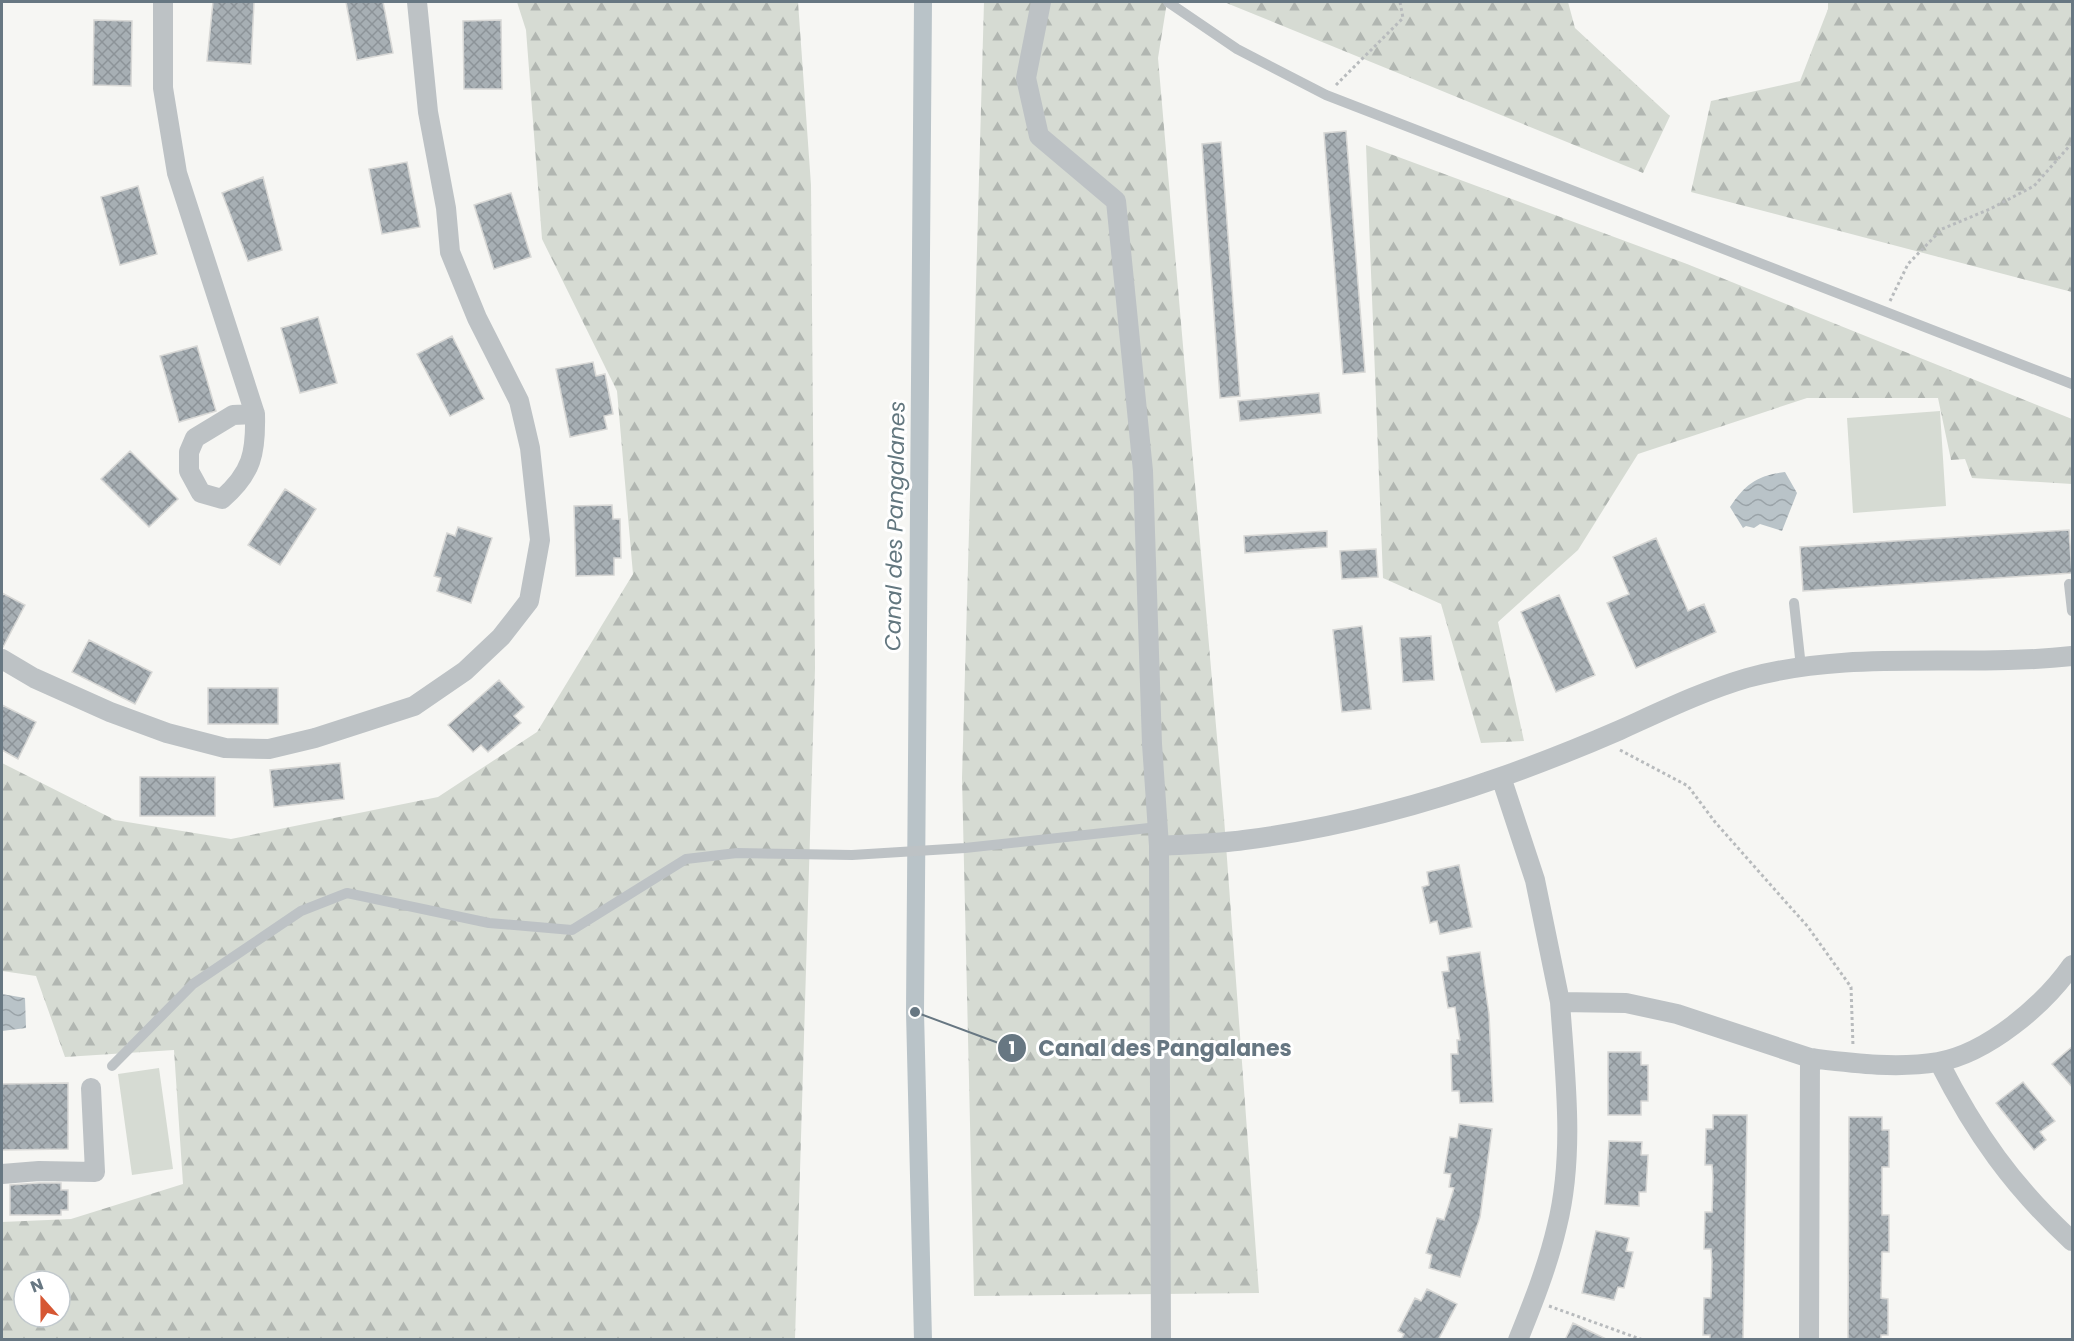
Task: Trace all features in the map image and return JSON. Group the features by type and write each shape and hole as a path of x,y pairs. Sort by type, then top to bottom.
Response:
{"street":[{"path":"163,2 163,88 177,173 255,414"},
{"path":"2,659 34,678 110,712 167,733 225,748 269,748 315,738 414,706 465,671 501,637 529,601 540,540 530,448 519,401 477,318 450,252 446,208 428,112 417,2"},
{"path":"1041,2 1026,78 1039,136 1116,201 1143,471 1152,744 1158,836 1161,1340"},
{"path":"1158,836 1244,840 1332,824 1411,805 1501,777 1699,695 1747,678 1801,667 1852,661 2020,662 2073,656"},
{"path":"1501,777 1535,880 1560,1002 1566,1096 1566,1161 1557,1225 1518,1340"},
{"path":"1560,1002 1626,1003 1677,1014 1810,1058 1852,1063 1939,1062 1979,1046 2014,1025 2062,979 2073,965"},
{"path":"1809,1340 1810,1058"},
{"path":"1939,1062 1984,1142 2033,1205 2073,1241"},
{"path":"2,1174 39,1171 95,1172 92,1088"}],"lane":[{"path":"1168,2 1237,49 1326,95 2073,384"},
{"path":"2069,584 2073,611"},
{"path":"1794,603 1801,667"},
{"path":"112,1066 193,984 301,911 347,893 489,922 572,930 686,859 737,853 852,855 1158,836"}],"path":[{"path":"1326,95 1403,18 1400,2"},
{"path":"1886,310 1908,264 1942,229 1990,209 2034,186 2073,143"},
{"path":"1595,740 1627,753 1688,786 1715,822 1808,927 1851,987 1854,1032 1852,1063"},
{"path":"1533,1301 1643,1340"}],"green space":[{"path":"517,2 798,2 811,185 815,668 795,1339 2,1339 2,1222 71,1219 183,1184 174,1050 65,1057 36,976 2,971 2,763 115,820 231,839 438,797 537,732 633,574 617,391 542,239 526,30"},
{"path":"984,2 1167,2 1158,58 1224,818 1259,1293 974,1296 962,778"},
{"path":"1224,2 1568,2 1575,28 1670,116 1643,173"},
{"path":"1828,2 2072,2 2072,292 1691,192 1711,101 1800,81 1828,9"},
{"path":"1366,145 1687,264 2072,419 2072,484 1972,478 1965,459 1951,460 1938,398 1807,398 1638,454 1578,550 1498,622 1524,741 1481,743 1441,604 1383,578"},
{"path":"1940,411 1946,506 1853,513 1847,418"},
{"path":"159,1068 173,1169 132,1175 118,1074"}],"water":[{"path":"1785,472 1797,493 1782,531 1760,524 1754,528 1746,526 1743,528 1730,507 1736,499 1760,478"},
{"path":"2,994 25,998 26,1028 2,1031"}],"building":[{"path":"213,2 254,2 251,64 207,61"},
{"path":"346,2 383,2 393,53 357,60"},
{"path":"94,20 132,21 131,86 93,85"},
{"path":"501,20 502,89 464,89 463,21"},
{"path":"1346,131 1365,372 1343,374 1324,133"},
{"path":"1221,142 1240,396 1220,398 1202,144"},
{"path":"407,162 420,227 382,234 369,169"},
{"path":"263,177 282,250 248,261 222,193"},
{"path":"138,186 157,254 120,265 101,197"},
{"path":"511,193 531,257 494,269 474,205"},
{"path":"318,317 337,383 300,393 281,328"},
{"path":"452,336 484,399 450,416 417,354"},
{"path":"197,346 216,411 179,422 160,356"},
{"path":"593,362 596,376 605,374 613,414 604,416 607,429 570,437 556,369"},
{"path":"1319,393 1321,413 1240,421 1238,401"},
{"path":"130,451 178,499 149,527 101,479"},
{"path":"285,489 316,509 280,565 248,545"},
{"path":"612,505 613,519 620,519 621,558 614,558 614,575 576,576 574,506"},
{"path":"458,527 492,538 471,603 437,591 441,578 434,576 447,533 455,536"},
{"path":"2069,530 2072,573 1803,591 1800,547"},
{"path":"1327,531 1327,547 1245,553 1244,536"},
{"path":"1656,538 1688,611 1704,604 1716,632 1636,668 1607,603 1629,594 1613,557"},
{"path":"1376,549 1378,577 1342,579 1340,551"},
{"path":"2,593 25,605 3,647 2,647"},
{"path":"1559,595 1595,675 1556,692 1521,612"},
{"path":"1362,626 1371,709 1342,712 1333,630"},
{"path":"1431,636 1434,680 1403,682 1400,638"},
{"path":"89,640 152,672 135,704 72,672"},
{"path":"499,680 524,707 514,716 521,723 488,752 481,745 473,752 448,725"},
{"path":"208,688 278,688 278,724 208,724"},
{"path":"2,705 36,722 18,759 2,750"},
{"path":"340,763 344,799 274,807 270,770"},
{"path":"140,777 215,777 215,816 140,816"},
{"path":"1459,865 1472,927 1440,934 1437,921 1430,923 1422,887 1429,885 1427,872"},
{"path":"1480,952 1489,1014 1493,1102 1460,1103 1459,1091 1452,1091 1451,1054 1458,1054 1457,1040 1460,1040 1455,1007 1448,1008 1442,972 1449,971 1447,957"},
{"path":"2073,1046 2073,1088 2052,1064"},
{"path":"1608,1052 1641,1052 1641,1065 1648,1065 1648,1101 1641,1101 1641,1115 1608,1115"},
{"path":"2023,1082 2055,1121 2040,1132 2046,1140 2034,1150 1996,1103"},
{"path":"68,1083 68,1149 2,1150 2,1084"},
{"path":"1713,1115 1747,1115 1743,1340 1710,1340 1710,1335 1703,1335 1704,1298 1711,1298 1712,1262 1711,1249 1704,1249 1705,1212 1712,1212 1713,1178 1712,1165 1705,1165 1706,1129 1713,1129"},
{"path":"1849,1117 1882,1117 1882,1130 1889,1130 1889,1167 1882,1167 1882,1215 1889,1215 1889,1252 1882,1252 1881,1298 1888,1299 1888,1335 1881,1335 1881,1340 1848,1340"},
{"path":"1459,1124 1492,1129 1480,1217 1460,1277 1429,1268 1432,1255 1426,1253 1437,1218 1444,1220 1454,1188 1449,1187 1451,1174 1444,1173 1450,1137 1457,1138"},
{"path":"1609,1141 1642,1142 1641,1155 1648,1155 1646,1192 1639,1192 1639,1206 1605,1204"},
{"path":"61,1183 61,1190 68,1190 68,1210 61,1210 61,1215 10,1215 10,1185"},
{"path":"1596,1231 1629,1238 1626,1251 1633,1252 1624,1288 1618,1287 1614,1300 1582,1293"},
{"path":"1427,1289 1457,1304 1438,1340 1401,1340 1404,1334 1398,1331 1415,1298 1421,1301"},
{"path":"1573,1323 1608,1340 1565,1340"}],"waterway":[{"name":"Canal des Pangalanes","path":"923,2 915,1012 923,1340"}],"place":[{"name":"Canal des Pangalanes","path":"915,1012"}]}
